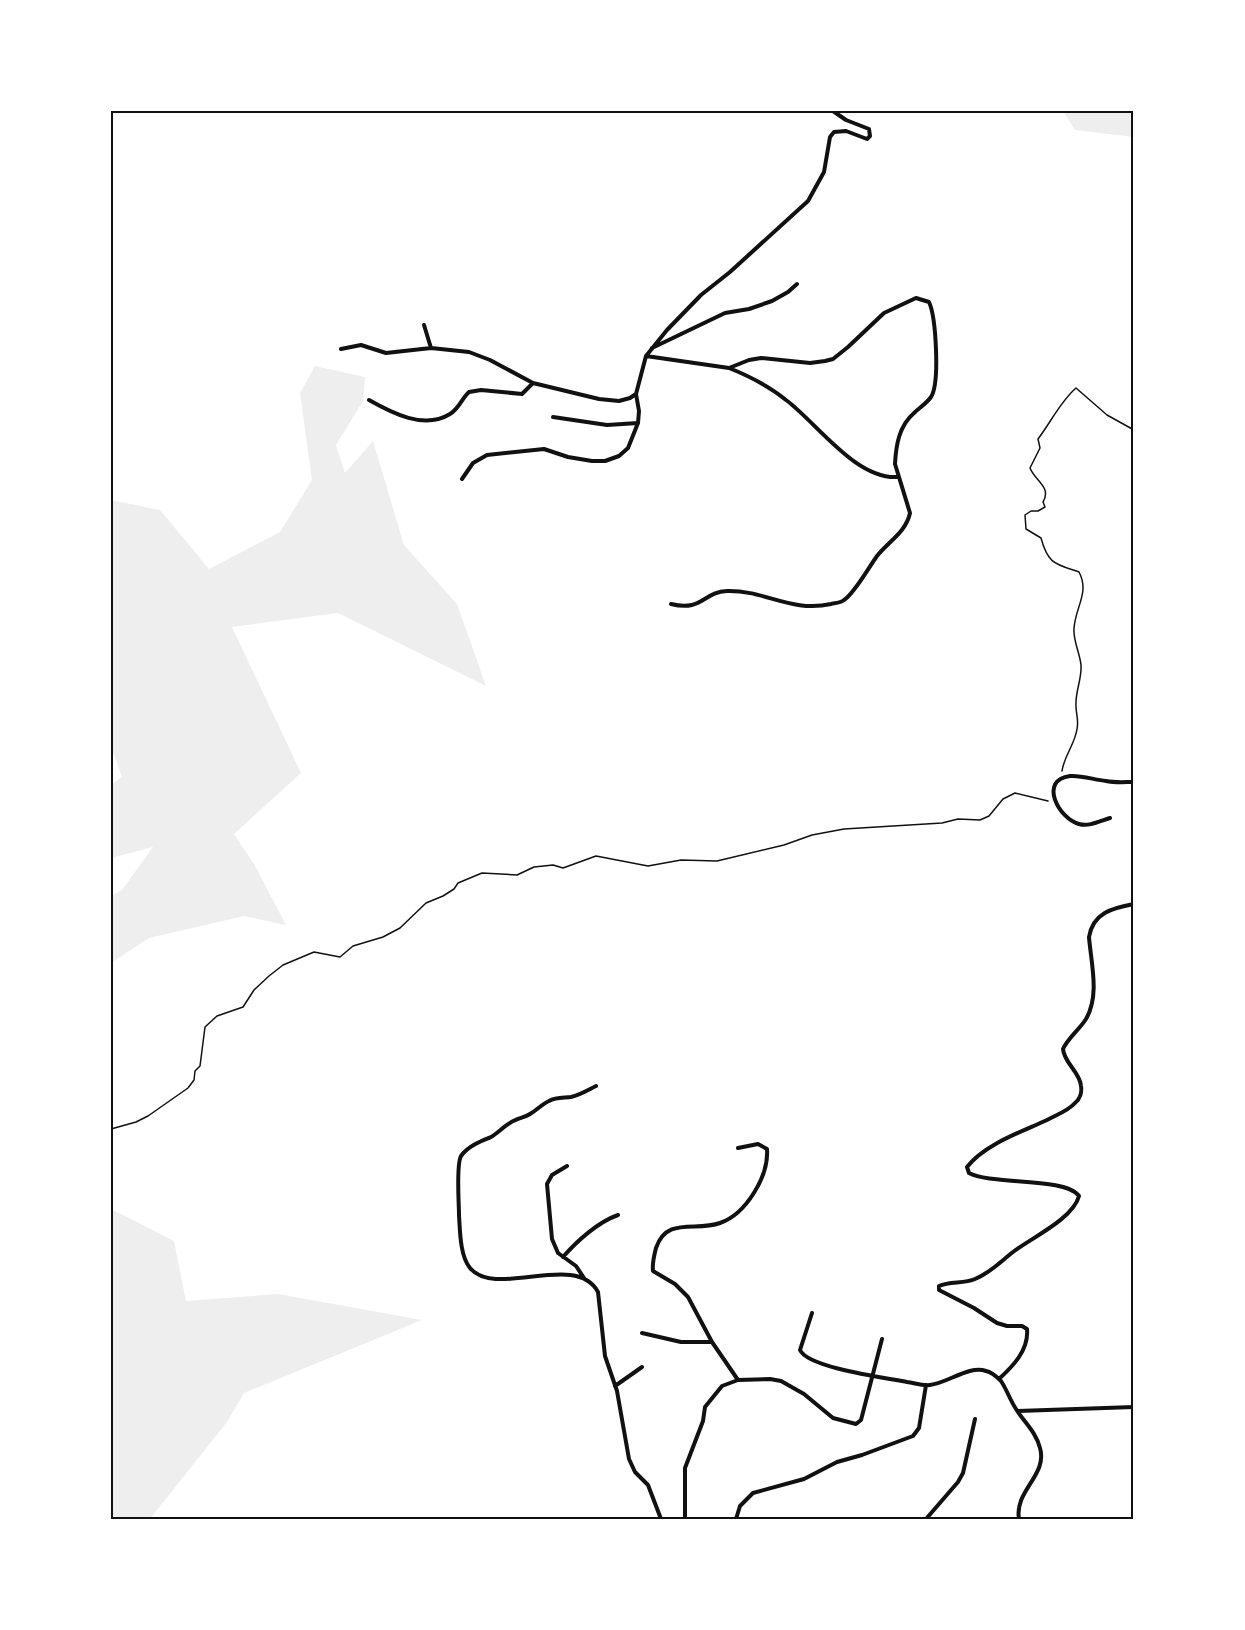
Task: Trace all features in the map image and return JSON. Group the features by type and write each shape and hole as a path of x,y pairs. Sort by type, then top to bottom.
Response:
{"street":[{"path":"462,479 473,463 487,455 544,449 568,457 605,461 619,456 628,448 638,423 639,411 636,394 649,350 701,295 730,272 808,201 824,172 834,132 840,130 867,139 870,136 869,129 846,120 833,111"},
{"path":"649,350 725,313 749,309 772,301 797,284"},
{"path":"671,604 689,607 716,594 729,591 758,595 784,604 804,607 826,605 844,600 909,520 909,507 894,464 899,435 905,422 930,398 935,386 935,327 930,305 926,299 916,298 884,313 833,359 810,363 761,358 729,368"},
{"path":"424,325 432,348"},
{"path":"341,349 361,345 386,353 432,348 476,354 533,383 608,400 625,400 636,394"},
{"path":"646,356 729,368 747,375 786,400 838,448 861,465 888,478 898,477"},
{"path":"369,400 397,414 425,420 451,414 469,392 481,390 522,394 533,383"},
{"path":"553,417 607,425 638,423"},
{"path":"1110,818 1092,824 1078,824 1070,819 1055,802 1052,791 1056,783 1061,778 1075,776 1110,782 1134,782"},
{"path":"999,1380 1015,1363 1023,1350 1027,1329 1022,1326 997,1323 939,1290 939,1286 968,1282 985,1275 1013,1252 1057,1222 1074,1206 1079,1196 1073,1191 1035,1182 973,1175 969,1173 967,1167 980,1155 1063,1112 1079,1099 1080,1081 1064,1057 1063,1049 1086,1018 1092,1005 1094,992 1090,927 1101,915 1134,904"},
{"path":"596,1086 573,1097 549,1101 465,1151 459,1161 458,1193 461,1232 465,1258 471,1269 486,1276 502,1279 561,1275 585,1279 595,1285 598,1292 605,1356 615,1386 629,1460 635,1472 648,1485 661,1519"},
{"path":"738,1148 758,1144 767,1149 762,1177 750,1197 738,1211 719,1223 680,1227 664,1233 656,1247 652,1263 653,1271 675,1284 688,1297 712,1342 738,1380"},
{"path":"567,1166 552,1175 547,1184 554,1246 563,1257 576,1266 585,1279"},
{"path":"563,1257 576,1243 606,1220 618,1215"},
{"path":"812,1313 801,1345 802,1354 816,1362 872,1377 926,1385 941,1383 977,1370 986,1370 999,1380 1017,1412 1035,1435 1042,1457 1037,1472 1020,1501 1019,1519"},
{"path":"642,1333 681,1342 712,1342"},
{"path":"686,1519 685,1468 703,1421 705,1407 722,1386 738,1380 781,1381 804,1394 833,1418 856,1424 862,1418 882,1339"},
{"path":"615,1386 642,1367"},
{"path":"736,1519 740,1506 753,1493 804,1479 837,1462 912,1436 919,1428 926,1385"},
{"path":"1017,1412 1134,1407"},
{"path":"926,1519 963,1473 975,1419"}],"path":[{"path":"1061,778 1063,761 1077,732 1079,719 1076,707 1081,669 1074,631 1084,582 1079,572 1055,564 1045,554 1041,538 1026,530 1025,515 1045,507 1043,502 1046,497 1046,488 1033,475 1030,468 1040,448 1038,439 1076,388 1107,415 1134,430"},
{"path":"111,1129 148,1116 188,1088 194,1080 195,1071 200,1066 205,1028 217,1016 243,1007 254,990 268,976 284,965 314,951 340,957 353,946 383,937 400,928 426,903 453,890 458,883 482,873 517,875 534,867 553,865 563,868 596,856 648,866 681,860 717,861 784,845 812,835 844,829 942,823 958,819 980,820 989,816 1003,799 1015,793 1055,802"}],"shaded area":[{"path":"1063,111 1134,111 1134,137 1075,130"},
{"path":"315,366 365,377 363,401 336,445 345,473 373,441 404,545 457,604 486,686 338,613 232,627 301,773 234,834 254,864 286,925 244,916 149,938 111,963 111,896 122,890 153,847 111,858 111,785 122,777 111,746 111,500 160,510 209,569 280,532 312,480 300,393"},
{"path":"111,1209 174,1241 186,1301 278,1294 422,1320 244,1393 227,1422 150,1519 111,1519"}]}
